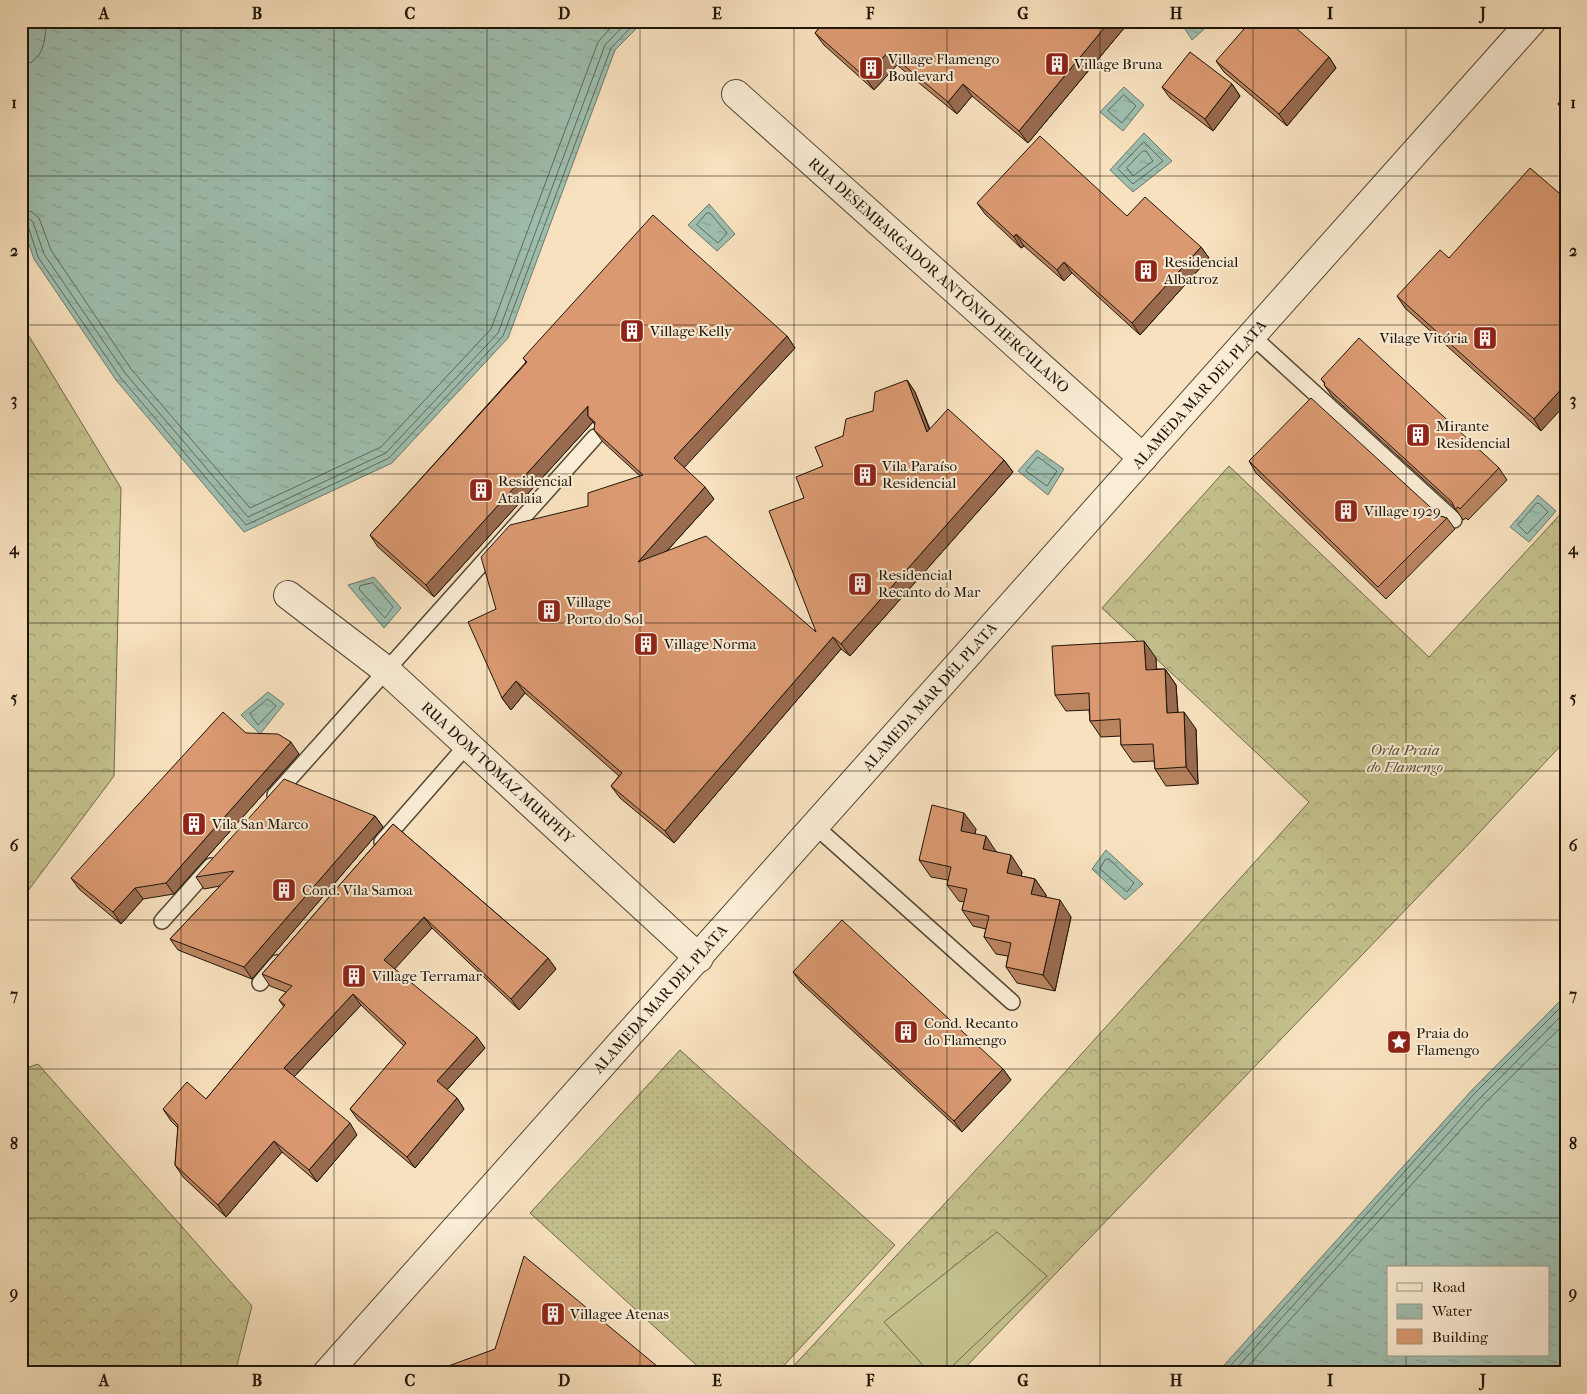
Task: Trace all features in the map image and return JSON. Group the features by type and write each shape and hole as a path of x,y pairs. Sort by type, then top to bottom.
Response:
{"street":[{"name":"ALAMEDA MAR DEL PLATA","path":"327,1373 699,958 1532,21"},
{"name":"RUA DESEMBARGADOR ANTÔNIO HERCULANO","path":"736,94 1143,458"},
{"name":"RUA DOM TOMAZ MURPHY","path":"288,595 386,670 699,958"}],"lane":[{"path":"1252,336 1454,520"},
{"path":"268,803 595,437"},
{"path":"370,856 467,745"},
{"path":"815,826 1012,1002"},
{"path":"162,921 222,854"},
{"path":"260,983 286,953"}],"green space":[{"path":"21,323 121,488 114,776 21,900"},
{"name":"Orla Praia do Flamengo","path":"1229,466 1429,657 1566,508 1566,740 1463,850 960,1373 787,1373 1002,1142 1309,802 1102,608"},
{"path":"680,1050 895,1245 777,1373 705,1373 530,1213"},
{"path":"38,1064 252,1306 235,1373 21,1373 21,1070"},
{"path":"997,1232 1047,1276 945,1373 930,1373 884,1322"}],"water":[{"path":"28,21 644,21 615,50 508,338 392,463 244,532 116,380 34,259 21,221 21,67"},
{"path":"1180,21 1213,21 1192,40"},
{"path":"1124,87 1144,105 1123,131 1100,112"},
{"path":"1144,133 1172,161 1133,192 1110,170"},
{"path":"709,204 735,234 717,251 688,225"},
{"path":"1037,450 1064,469 1048,495 1018,471"},
{"path":"1538,495 1556,511 1529,542 1510,527"},
{"path":"374,577 401,608 384,628 348,585"},
{"path":"268,692 284,704 260,734 241,715"},
{"path":"1106,850 1143,884 1125,900 1092,869"},
{"path":"1566,995 1566,1373 1217,1373 1472,1090"}],"building":[{"path":"825,21 1110,21 1019,131 963,84 948,102 888,52 865,77 815,33"},
{"path":"1251,21 1288,21 1329,57 1279,114 1216,61"},
{"path":"1190,52 1232,84 1205,119 1162,87"},
{"path":"1566,94 1566,111 1558,104"},
{"path":"1040,136 1127,216 1145,197 1201,247 1132,323 1064,262 1057,270 1016,234 1014,237 977,203"},
{"path":"1530,168 1566,199 1566,384 1534,419 1397,296 1440,250 1449,258"},
{"path":"653,215 787,336 674,458 705,487 638,562 706,536 816,632 769,511 804,498 796,477 823,466 815,447 843,436 846,419 873,411 875,392 907,380 927,432 948,409 1004,460 841,644 833,637 665,831 611,786 622,773 516,681 502,698 468,622 496,609 481,557 510,525 588,506 588,493 643,475 594,430 595,422 588,416 588,406 426,585 370,535 527,362 523,358"},
{"name":"Mirante Residencial","path":"1359,338 1499,468 1460,509 1458,507 1455,509 1452,502 1324,385 1325,383 1321,379"},
{"name":"Village 1929","path":"1311,398 1440,516 1447,518 1378,587 1249,461"},
{"path":"1144,641 1146,670 1165,669 1167,713 1184,712 1186,767 1155,769 1153,744 1121,745 1120,719 1090,721 1089,693 1055,695 1052,646"},
{"name":"Vila San Marco","path":"223,712 246,733 278,734 291,742 166,883 135,888 113,912 71,878"},
{"name":"Cond. Vila Samoa","path":"284,779 375,816 244,967 170,939 234,871 196,877"},
{"path":"932,805 964,813 961,831 986,836 983,849 1011,855 1007,873 1035,879 1031,894 1060,900 1043,975 1006,967 1011,943 984,937 989,916 962,910 967,889 947,885 951,867 919,860"},
{"path":"393,824 548,958 511,999 424,917 384,960 477,1037 437,1081 457,1098 407,1157 350,1109 406,1043 353,994 284,1068 350,1123 309,1170 274,1141 218,1205 175,1165 178,1125 163,1109 187,1082 206,1099 285,1005 279,1000 292,986 262,974"},
{"name":"Cond. Recanto do Flamengo","path":"842,920 1003,1069 954,1121 793,972"},
{"name":"Villagee Atenas","path":"524,1256 663,1371 663,1373 429,1373 495,1349"}],"place":[{"name":"Village Bruna","path":"1057,64"},
{"name":"Village Flamengo Boulevard","path":"871,68"},
{"name":"Residencial Albatroz","path":"1146,271"},
{"name":"Village Kelly","path":"632,331"},
{"name":"Vilage Vitória","path":"1485,338"},
{"name":"Mirante Residencial","path":"1418,435"},
{"name":"Vila Paraíso Residencial","path":"865,475"},
{"name":"Residencial Atalaia","path":"481,490"},
{"name":"Village 1929","path":"1346,511"},
{"name":"Residencial Recanto do Mar","path":"860,584"},
{"name":"Village Porto do Sol","path":"549,611"},
{"name":"Village Norma","path":"646,644"},
{"name":"Vila San Marco","path":"194,824"},
{"name":"Cond. Vila Samoa","path":"284,890"},
{"name":"Village Terramar","path":"354,976"},
{"name":"Cond. Recanto do Flamengo","path":"906,1032"},
{"name":"Praia do Flamengo","path":"1399,1042"},
{"name":"Villagee Atenas","path":"553,1314"}]}
